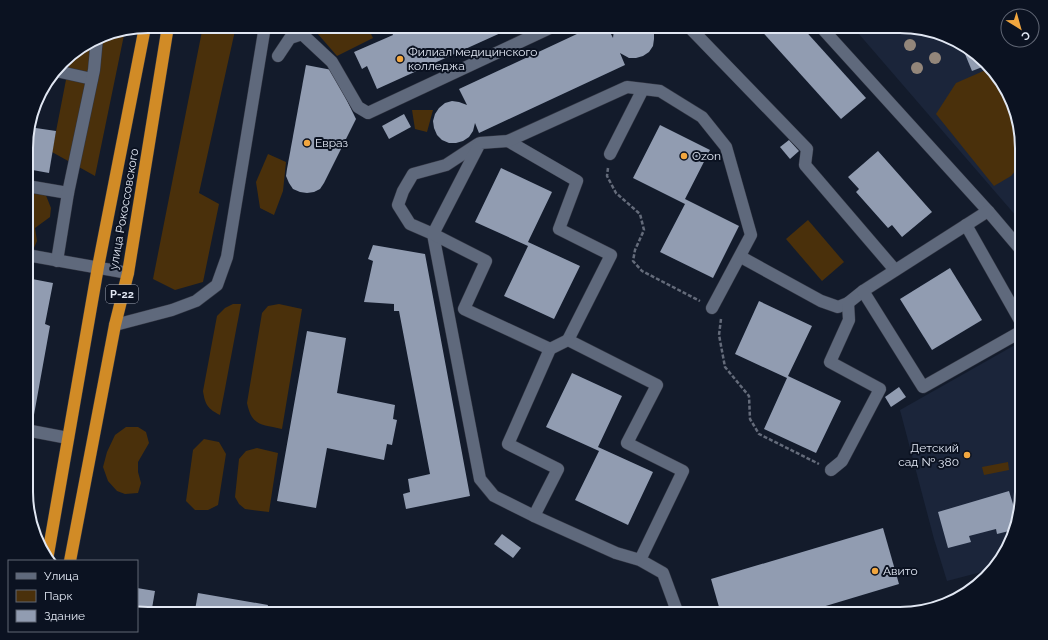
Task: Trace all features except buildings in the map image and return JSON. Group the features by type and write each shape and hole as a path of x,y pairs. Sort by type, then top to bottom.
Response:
{"highway":[{"name":"улица Рокоссовского","path":"49,550 98,267 144,33"},
{"name":"улица Рокоссовского","path":"70,560 115,325 128,272 167,33"}],"street":[{"path":"115,325 172,310 196,301 217,285 227,257 264,33"},
{"path":"278,56 290,38 302,34 332,62 358,107 368,113 539,33"},
{"path":"695,33 807,149 805,165 895,270"},
{"path":"826,33 1015,243"},
{"path":"56,261 68,193 94,70 96,46"},
{"path":"61,72 92,79"},
{"path":"464,309 486,260 410,224 398,205 403,191 413,174 446,165 480,143 508,141 627,87 660,91 702,117 726,147 752,235 712,308"},
{"path":"610,154 643,89"},
{"path":"508,141 577,181 559,229 611,255 568,340 550,349 508,444 558,469 534,516"},
{"path":"480,143 432,234 480,479 494,496 616,553 640,560 663,573 675,607"},
{"path":"33,187 68,193"},
{"path":"740,257 821,301 838,308 848,303 863,291 988,211"},
{"path":"966,225 1015,312"},
{"path":"33,256 128,272"},
{"path":"863,291 923,387 1015,335"},
{"path":"446,301 550,349"},
{"path":"831,470 842,461 880,389 830,362 849,320 848,303"},
{"path":"568,340 657,385 627,443 683,471 640,560"},
{"path":"33,432 68,438"}],"path":[{"path":"610,154 607,176 616,193 640,214 644,230 635,250 634,261 642,271 715,309 722,320 719,335 725,367 749,396 750,419 759,434 831,470"}],"shaded area":[{"path":"858,33 900,33 930,37 958,48 981,67 991,78 1000,90 1013,125 1015,140 1015,215"},
{"name":"Детский сад № 380","path":"1015,345 1015,500 1013,515 1000,550 984,571 947,581 934,539 900,410"}],"green space":[{"path":"202,33 234,33 199,193 219,204 203,282 175,290 153,279"},
{"path":"317,33 370,33 373,38 337,56"},
{"path":"124,35 95,176 52,152 69,64 90,48"},
{"path":"984,71 1000,90 1009,111 1015,140 1015,171 1011,176 994,186 936,114 956,83"},
{"path":"412,110 433,110 427,132 415,129"},
{"path":"268,154 286,162 283,191 274,215 260,208 256,182"},
{"path":"33,186 45,193 51,208 50,217 35,228 37,241 33,250"},
{"path":"808,220 844,262 822,281 786,239"},
{"path":"233,304 241,304 220,415 208,406 203,391 217,316 225,308"},
{"path":"279,304 302,309 282,429 259,423 249,411 247,403 262,313 268,306"},
{"path":"126,427 138,427 146,432 149,443 138,462 138,472 141,483 138,493 125,494 117,491 108,481 103,467 107,452 115,435"},
{"path":"204,439 219,442 226,454 218,505 208,510 195,510 186,501 193,450"},
{"path":"257,448 278,453 269,512 245,509 239,504 235,497 239,459 246,451"},
{"path":"1008,462 1009,470 984,475 982,467"}],"place":[{"name":"Филиал медицинского колледжа","path":"400,59"},
{"name":"Евраз","path":"307,143"},
{"name":"Ozon","path":"684,156"},
{"name":"Детский сад № 380","path":"967,455"},
{"name":"Авито","path":"875,571"}]}
